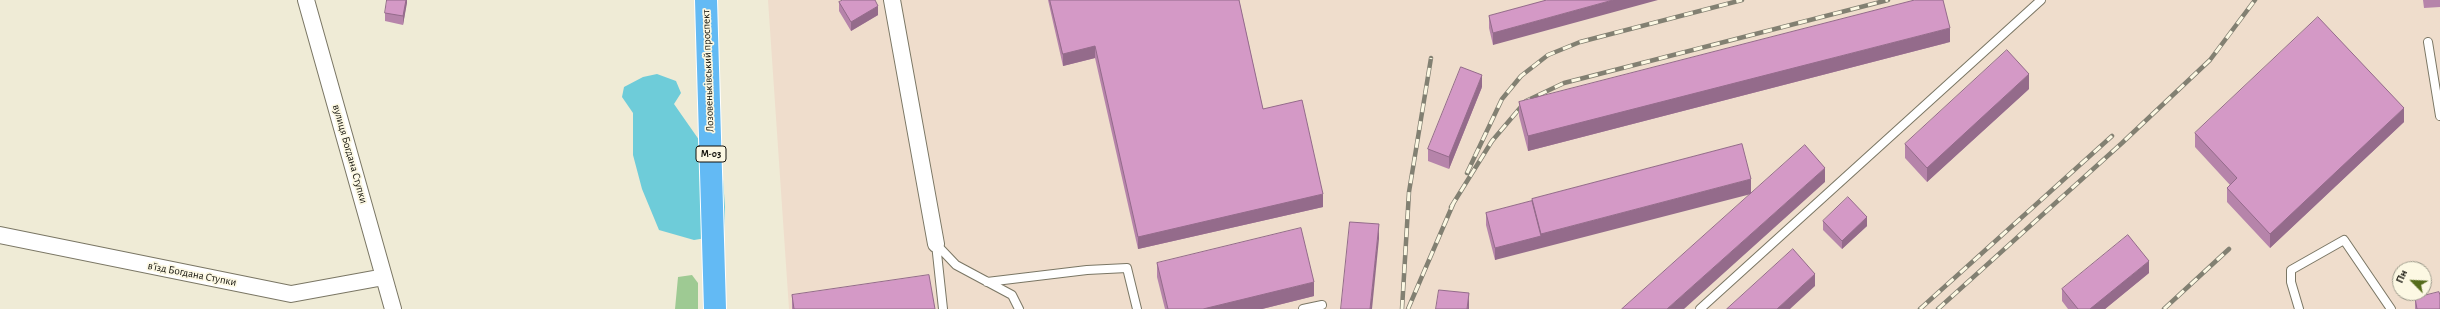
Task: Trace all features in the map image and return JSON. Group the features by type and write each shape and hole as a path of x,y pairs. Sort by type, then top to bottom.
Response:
{"highway":[{"name":"Лозовеньківський проспект","path":"706,0 715,309"}],"street":[{"name":"вулиця Богдана Ступки","path":"306,0 393,309"},
{"path":"892,0 936,244"},
{"name":"в'їзд Богдана Ступки","path":"0,235 291,294 384,277"}],"lane":[{"path":"1700,309 2041,0"},
{"path":"2428,42 2440,116"},
{"path":"2299,309 2291,282 2292,270 2344,240 2391,309"},
{"path":"936,244 956,265 1012,295 1019,309"},
{"path":"936,244 944,309"},
{"path":"987,282 1087,270 1127,268 1137,309"},
{"path":"1303,309 1322,305"}],"shaded area":[{"path":"768,0 2440,0 2440,309 789,309"}],"green space":[{"path":"692,275 698,283 698,309 675,309 678,277"}],"water":[{"path":"657,74 676,81 681,93 674,104 704,147 722,165 725,207 724,235 694,240 659,230 642,189 633,155 633,113 622,97 624,87 643,77"}],"building":[{"path":"387,0 406,0 403,16 385,13"},
{"path":"843,0 875,0 878,6 851,22 839,2"},
{"path":"1050,0 1239,0 1263,109 1302,100 1323,194 1138,237 1095,46 1063,54"},
{"path":"1547,0 1613,0 1493,33 1489,16"},
{"path":"1915,0 1943,0 1950,28 1528,136 1519,102"},
{"path":"2318,17 2404,108 2270,234 2227,188 2237,178 2195,133"},
{"path":"2007,50 2029,74 1927,168 1905,144"},
{"path":"1461,67 1482,75 1449,157 1428,149"},
{"path":"1742,144 1751,179 1541,234 1532,199"},
{"path":"1805,145 1825,168 1667,309 1622,309"},
{"path":"1848,197 1867,217 1842,241 1823,221"},
{"path":"1532,201 1541,236 1495,248 1486,213"},
{"path":"1350,222 1379,224 1370,309 1341,309"},
{"path":"1301,228 1314,282 1203,309 1168,309 1157,263"},
{"path":"2128,235 2149,261 2090,309 2078,309 2062,289"},
{"path":"1793,249 1815,274 1777,309 1727,309"},
{"path":"929,275 935,309 794,309 792,295"},
{"path":"1439,290 1469,293 1467,309 1436,309"},
{"path":"2439,292 2440,309 2417,309 2416,301 2432,301 2432,294"}],"railway":[{"path":"1467,173 1502,99 1521,76 1548,55 1580,42 1742,0"},
{"path":"1451,207 1492,141 1526,101 1564,83 1888,0"},
{"path":"1938,309 2122,143 2210,60 2255,0"},
{"path":"1402,309 1409,192 1431,58"},
{"path":"1920,309 2112,136"},
{"path":"1408,309 1454,202"},
{"path":"2164,309 2229,249"}]}
